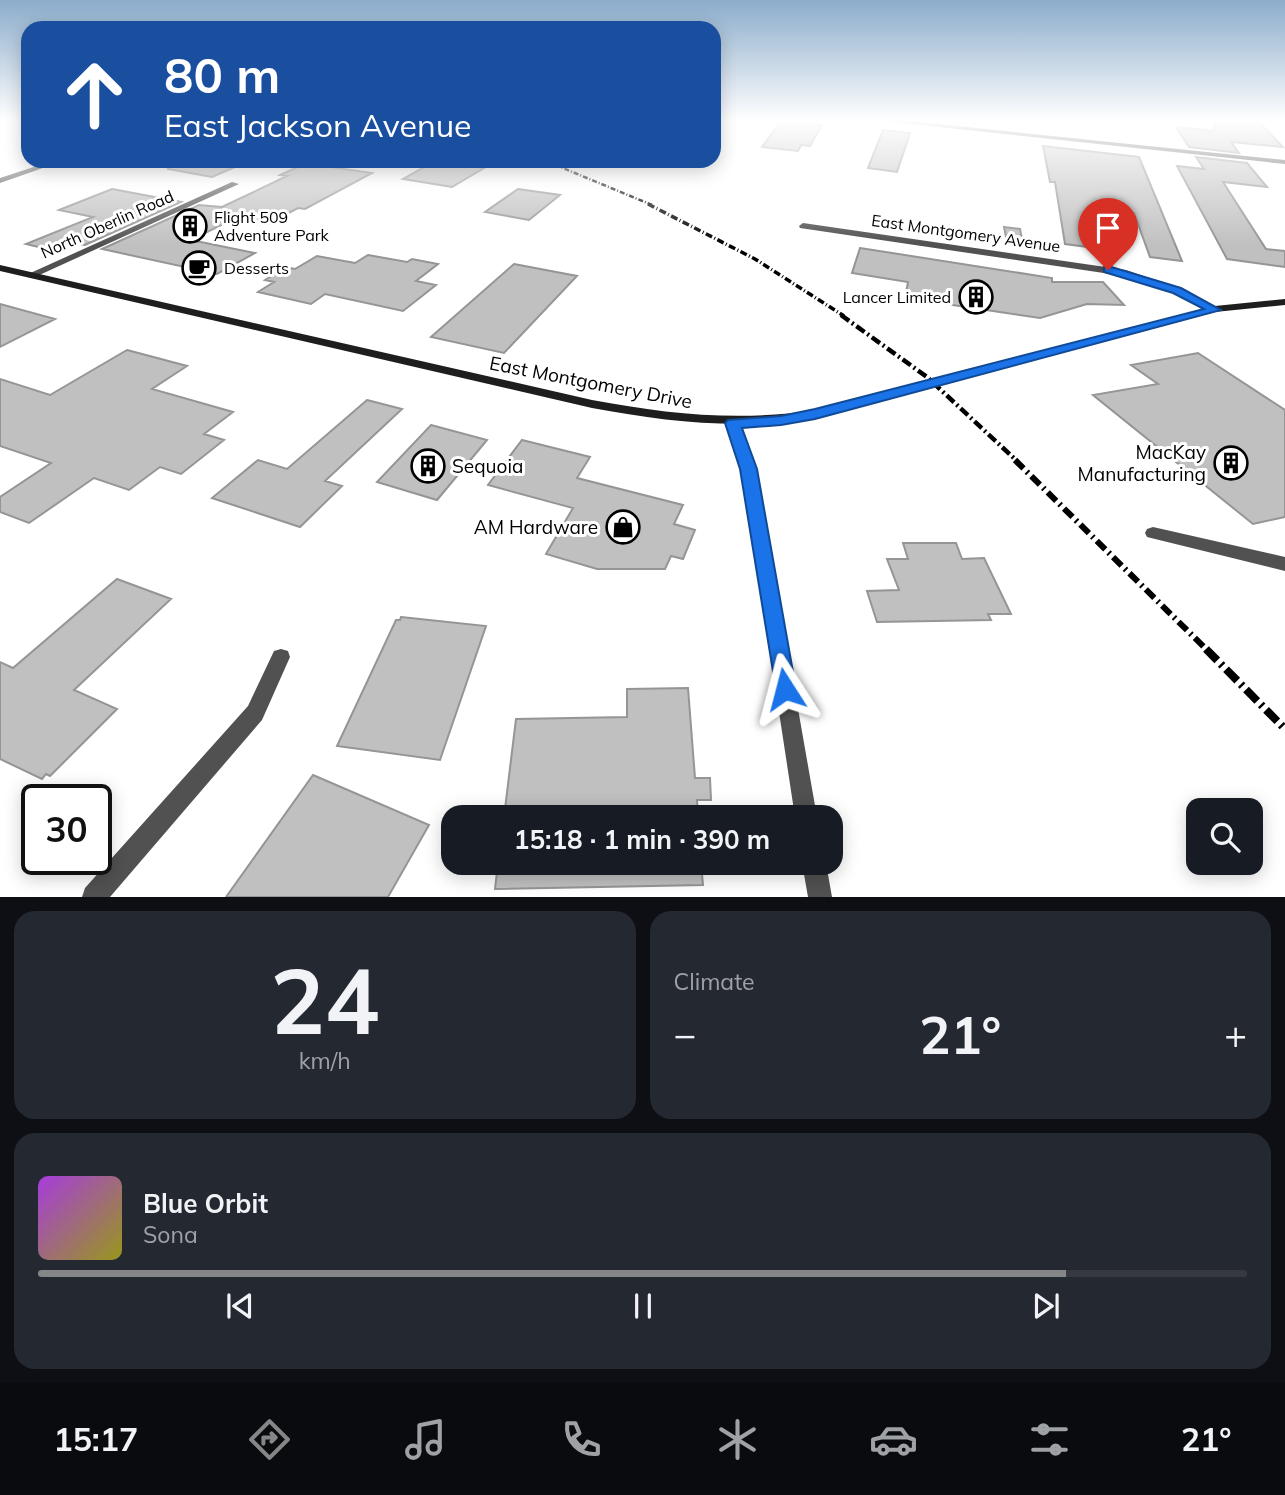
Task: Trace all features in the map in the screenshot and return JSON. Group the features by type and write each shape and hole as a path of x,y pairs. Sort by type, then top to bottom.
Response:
{"main road":[{"name":"East Montgomery Drive","path":"0,268 592,404 692,421 733,423 781,421 815,414 1215,310"},
{"path":"1215,310 1285,302"}],"street":[{"path":"0,181 39,168"},
{"name":"North Oberlin Road","path":"31,275 235,184"},
{"name":"East Montgomery Avenue","path":"803,226 1126,273 1177,290 1215,310"},
{"path":"733,423 748,469 804,805"},
{"path":"1153,533 1285,564"},
{"path":"94,897 255,713 281,657"},
{"path":"816,875 820,897"}],"building":[{"path":"871,161 901,161 897,172 868,168"},
{"path":"1046,161 1141,161 1182,261 1150,257 1134,213 1100,209 1111,250 1065,244 1055,182 1050,182"},
{"path":"1199,161 1247,163 1267,187 1223,182 1266,249 1285,251 1285,267 1227,259 1177,166 1204,169"},
{"path":"168,168 233,168 212,177"},
{"path":"296,168 337,168 372,173 305,209 298,208 268,224 235,218 191,240 255,253 217,274 102,249 199,205 222,207 287,176 280,175"},
{"path":"423,168 484,168 452,187 403,179"},
{"path":"112,189 181,202 85,245 73,243 55,251 26,244 93,217 59,210"},
{"path":"518,189 560,195 529,220 485,212"},
{"path":"1004,227 1020,229 1023,244 1007,242"},
{"path":"860,248 1052,278 1052,282 1103,282 1124,305 1087,304 1040,318 905,298 908,282 852,273"},
{"path":"368,255 438,264 416,281 436,285 403,311 325,294 311,304 258,292 274,282 265,280 286,267 295,269 317,256 355,263"},
{"path":"514,264 577,276 504,353 431,337"},
{"path":"0,304 55,319 0,347"},
{"path":"127,350 187,366 152,389 233,412 204,434 224,440 181,474 160,467 129,490 94,478 29,523 0,512 0,497 51,463 0,446 0,379 50,395"},
{"name":"MacKay Manufacturing","path":"1198,353 1285,410 1285,517 1253,524 1093,395 1158,384 1131,365"},
{"path":"367,400 402,409 325,481 342,486 300,527 212,498 258,460 287,469"},
{"name":"Sequoia","path":"431,425 487,440 437,500 377,482"},
{"name":"AM Hardware","path":"522,440 590,457 577,478 683,505 674,524 695,530 683,559 671,556 665,569 597,569 546,554 573,508 488,485"},
{"path":"903,543 956,543 962,559 984,558 1011,614 988,614 991,620 877,622 867,591 899,590 887,559 908,559"},
{"path":"117,579 171,599 74,690 117,709 50,776 46,774 42,779 0,759 0,662 13,668"},
{"path":"401,617 486,626 440,760 337,746 396,620"},
{"path":"688,688 695,778 710,778 711,800 697,800 697,805 505,805 516,719 627,717 627,689"},
{"path":"313,775 429,825 388,897 226,897"},
{"path":"497,875 702,875 703,885 495,889"}],"railway":[{"path":"563,168 652,205"},
{"path":"648,204 755,259 844,316"},
{"path":"841,315 927,377 1017,461"},
{"path":"1015,460 1207,650"},
{"path":"1207,650 1285,729"}],"place":[{"name":"Flight 509 Adventure Park","path":"190,226"},
{"name":"Desserts","path":"199,268"},
{"name":"Lancer Limited","path":"976,297"},
{"name":"MacKay Manufacturing","path":"1231,463"},
{"name":"Sequoia","path":"428,466"},
{"name":"AM Hardware","path":"623,527"}],"route":[{"path":"785,689 748,469 733,423 781,421 815,414 1215,310 1177,290 1126,273 1108,270"}]}
